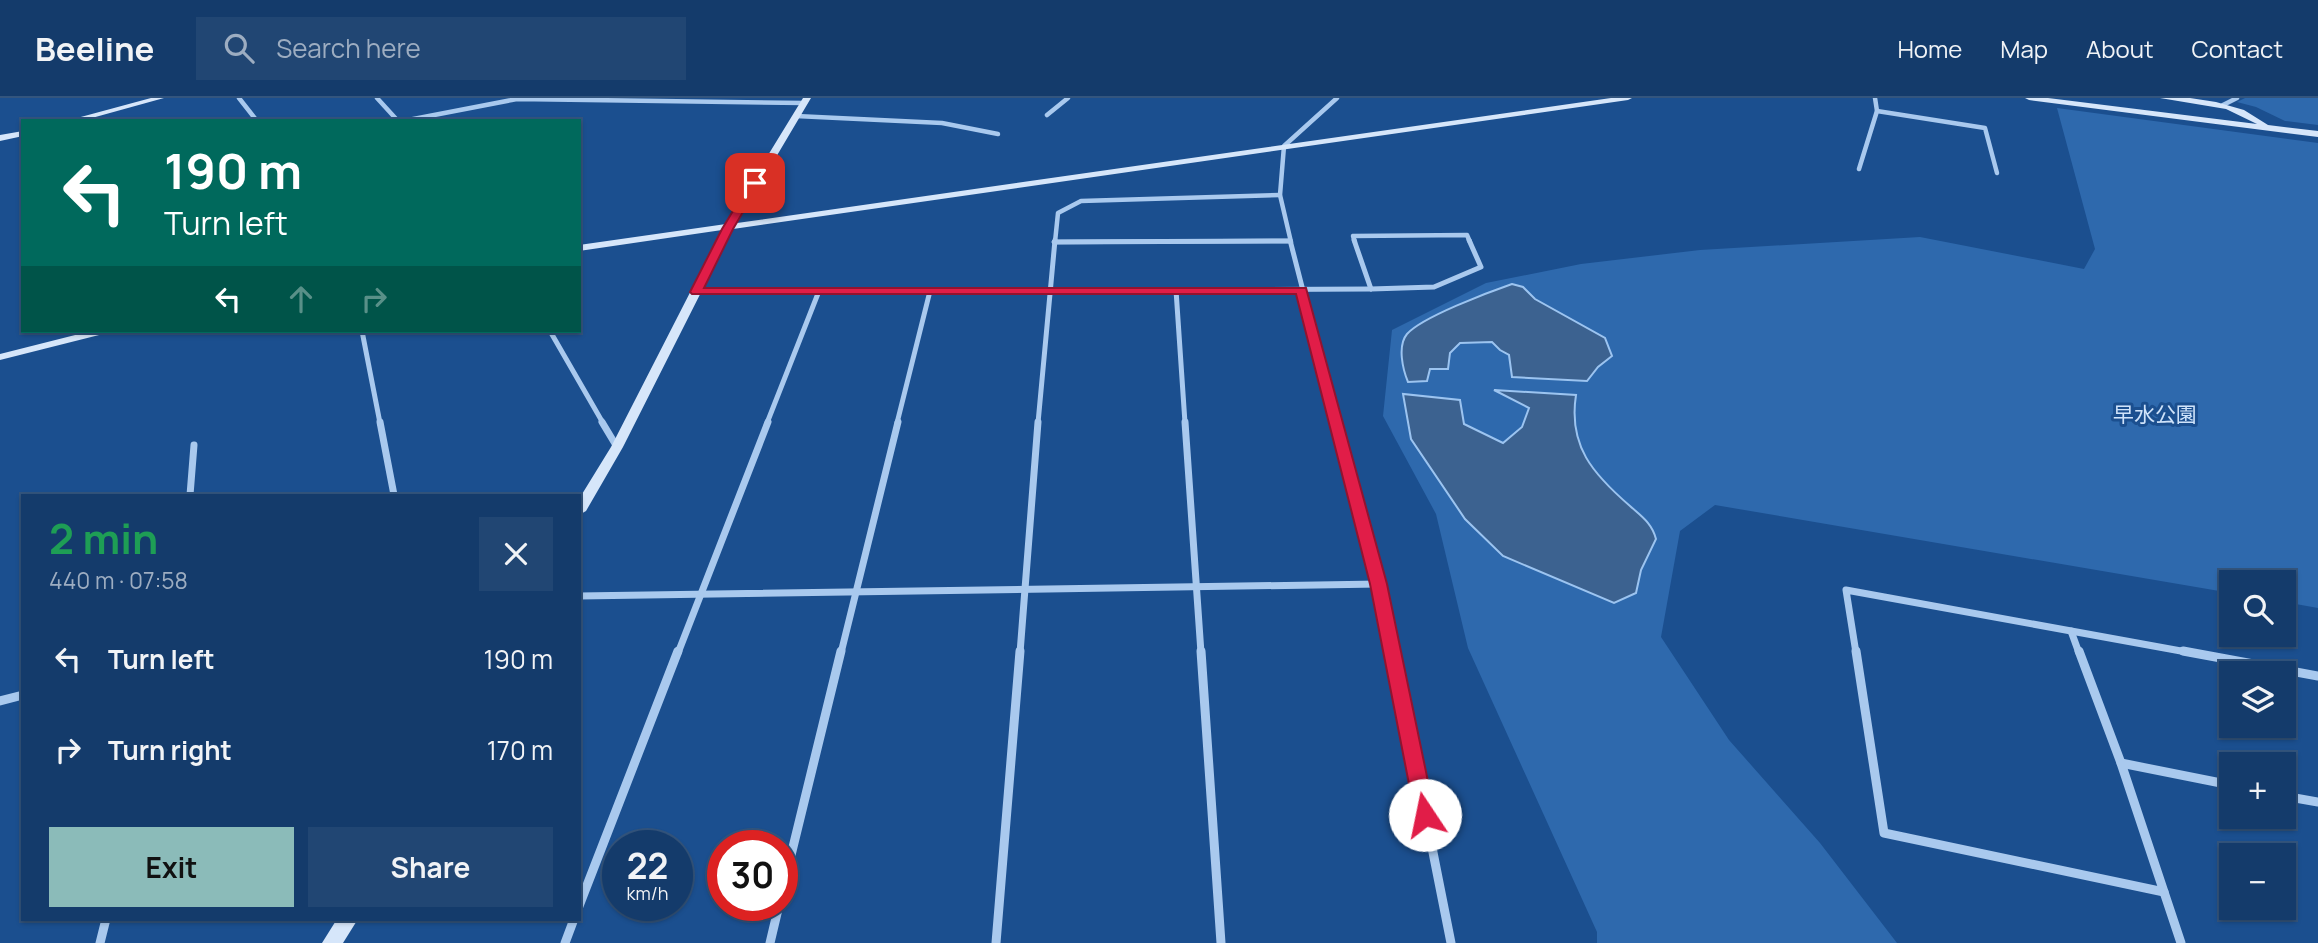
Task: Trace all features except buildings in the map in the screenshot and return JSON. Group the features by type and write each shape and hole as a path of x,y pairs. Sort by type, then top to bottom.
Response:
{"street":[{"path":"78,119 160,98"},
{"path":"239,98 255,119"},
{"path":"377,98 395,119"},
{"path":"413,119 516,98 805,101"},
{"path":"1047,115 1068,98"},
{"path":"1336,98 1284,146 1280,195 1301,291 1379,584 1451,943"},
{"path":"581,248 728,229 1628,98"},
{"path":"1858,169 1877,111 1875,98"},
{"path":"2029,98 2318,134"},
{"path":"2164,98 2223,105 2247,113 2268,127"},
{"path":"2223,105 2237,98"},
{"path":"581,508 617,447 728,229 805,101"},
{"path":"1877,111 1985,128 1997,173"},
{"path":"796,116 942,123 998,134"},
{"path":"0,138 21,133"},
{"path":"996,943 1049,291 1058,213 1081,201 1280,195"},
{"path":"696,292 1301,291 1371,289 1434,287 1481,267 1467,235 1353,236 1371,289"},
{"path":"1054,242 1290,241"},
{"path":"1176,290 1221,943"},
{"path":"581,901 819,291"},
{"path":"797,830 930,291"},
{"path":"0,357 95,333"},
{"path":"362,333 394,494"},
{"path":"552,333 617,447"},
{"path":"190,494 194,445"},
{"path":"581,596 1379,584"},
{"path":"2164,892 1884,833 1846,590 2318,676"},
{"path":"2071,631 2121,763 2181,943"},
{"path":"0,701 21,696"},
{"path":"2121,763 2219,783"},
{"path":"2296,798 2318,802"},
{"path":"100,943 106,921"},
{"path":"331,943 347,921"},
{"path":"565,943 573,921"},
{"path":"770,943 775,921"}],"green space":[{"path":"2245,98 2318,98 2318,125 2285,121 2256,107 2237,102"},
{"name":"早水公園","path":"2057,108 2318,143 2318,608 2296,604 2296,570 2219,570 2219,591 1715,505 1680,531 1661,637 1729,740 1820,843 1897,943 1597,943 1597,932 1468,648 1436,514 1383,416 1392,330 1486,283 1581,264 1700,250 1920,237 2084,269 2095,249"}],"shaded area":[{"path":"1512,284 1523,287 1535,299 1605,338 1612,356 1598,367 1587,381 1512,377 1509,355 1492,342 1460,343 1450,353 1448,369 1430,369 1427,381 1408,382 1402,351 1407,334 1426,320"},
{"path":"1494,390 1576,395 1576,429 1586,458 1605,482 1646,520 1656,539 1641,570 1636,593 1614,603 1503,556 1465,519 1411,439 1403,394 1460,400 1464,424 1503,443 1522,427 1529,408"}],"route":[{"path":"755,183 696,292 1301,291 1379,584 1425,815"}]}
